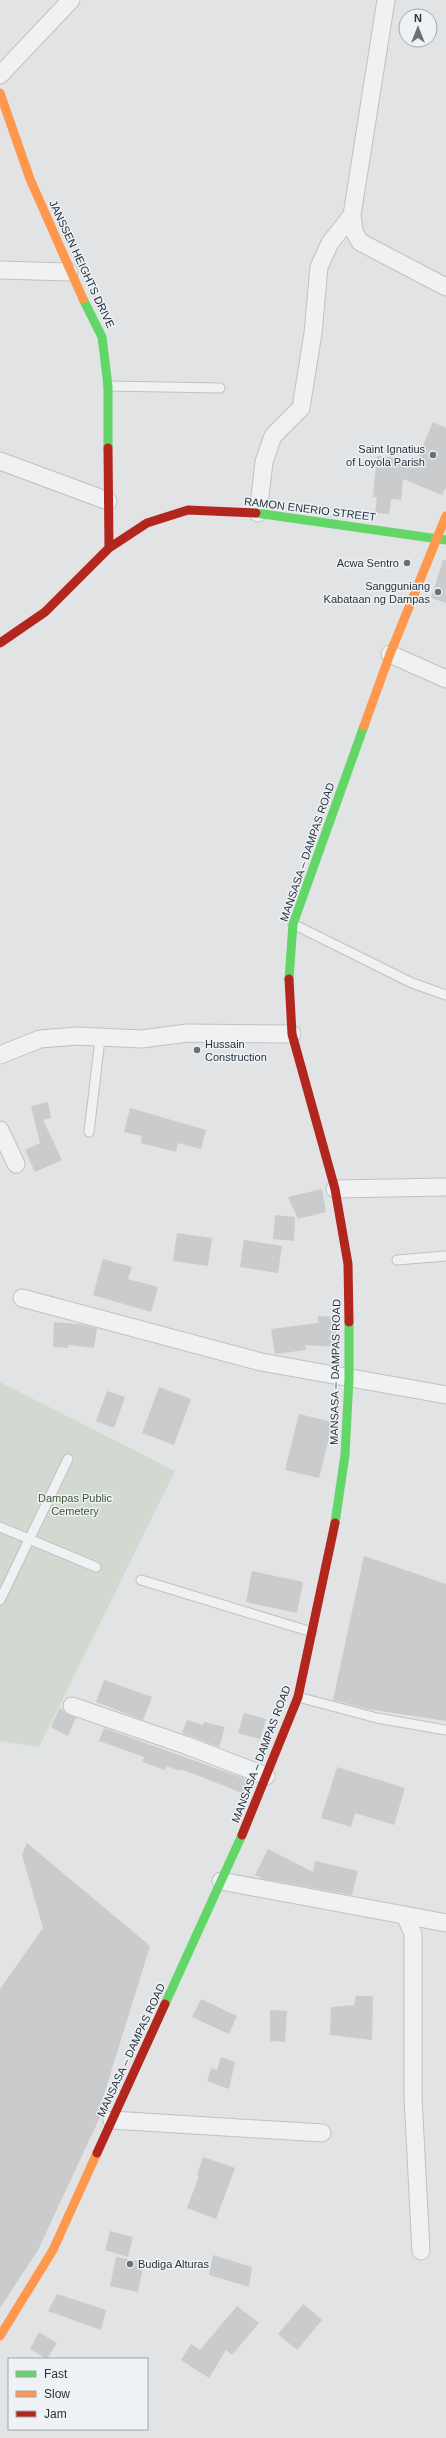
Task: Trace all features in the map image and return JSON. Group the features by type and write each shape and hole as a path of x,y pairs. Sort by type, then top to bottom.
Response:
{"main road":[{"name":"JANSSEN HEIGHTS DRIVE","path":"0,93 30,179 70,272 102,337 108,386 109,548"},
{"name":"RAMON ENERIO STREET","path":"0,643 44,612 109,548 148,523 188,510 258,513 446,540"},
{"name":"MANSASA – DAMPAS ROAD","path":"0,2336 53,2250 221,1881 298,1697 334,1529 345,1455 349,1379 348,1264 335,1189 292,1034 288,971 293,924 390,654 446,516"}],"street":[{"path":"0,75 71,0"},
{"path":"386,0 352,215 354,231 360,242 446,288"},
{"path":"258,513 264,462 273,436 301,408 313,333 319,267 330,243 352,215"},
{"path":"0,270 70,272"},
{"path":"0,461 108,501"},
{"path":"390,654 446,680"},
{"path":"0,1055 40,1039 77,1036 100,1039 142,1039 187,1033 292,1034"},
{"path":"0,1130 16,1164"},
{"path":"335,1189 446,1187"},
{"path":"22,1298 261,1362 349,1379 446,1395"},
{"path":"72,1706 188,1746 266,1776"},
{"path":"221,1881 446,1924"},
{"path":"406,1917 413,1934 413,2097 421,2251"},
{"path":"112,2120 322,2133"}],"lane":[{"path":"108,386 220,388"},
{"path":"293,924 412,983 446,995"},
{"path":"89,1132 100,1039"},
{"path":"397,1260 446,1256"},
{"path":"0,1600 68,1459"},
{"path":"0,1526 96,1567"},
{"path":"141,1580 312,1632"},
{"path":"298,1697 377,1718 446,1730"}],"green space":[{"name":"Dampas Public Cemetery","path":"0,1382 175,1471 39,1747 0,1741"}],"building":[{"path":"433,422 446,428 446,487 442,495 403,479 401,500 391,499 389,514 375,513 377,497 373,497 377,456 417,460"},
{"path":"443,560 446,560 446,603 431,598"},
{"path":"48,1102 51,1118 43,1120 62,1160 35,1172 25,1150 40,1143 31,1106"},
{"path":"130,1108 206,1130 201,1149 178,1143 176,1152 141,1143 142,1136 124,1132"},
{"path":"322,1189 326,1212 298,1219 288,1197"},
{"path":"275,1215 295,1217 294,1241 273,1239"},
{"path":"177,1233 212,1238 208,1266 173,1261"},
{"path":"244,1240 282,1246 278,1273 240,1267"},
{"path":"103,1259 132,1267 128,1279 158,1287 151,1312 93,1295"},
{"path":"318,1316 336,1317 336,1347 305,1345 306,1350 275,1354 271,1329 318,1323"},
{"path":"54,1322 79,1324 97,1328 94,1348 69,1345 68,1348 53,1347"},
{"path":"159,1387 191,1399 174,1445 142,1433"},
{"path":"107,1391 125,1397 114,1428 96,1421"},
{"path":"299,1414 333,1422 319,1478 285,1470"},
{"path":"364,1556 446,1584 446,1721 367,1709 333,1700"},
{"path":"252,1571 303,1582 297,1613 246,1602"},
{"path":"104,1680 152,1697 143,1720 96,1702"},
{"path":"60,1707 65,1713 76,1718 68,1736 51,1727"},
{"path":"244,1713 266,1719 260,1739 238,1733"},
{"path":"187,1720 203,1725 204,1722 225,1727 219,1747 182,1733"},
{"path":"104,1728 251,1781 245,1794 181,1769 180,1771 166,1766 165,1770 142,1762 144,1757 99,1741"},
{"path":"337,1767 405,1788 394,1825 355,1813 351,1827 321,1818"},
{"path":"27,1843 150,1946 98,2114 101,2115 38,2250 0,2308 0,1989 43,1928 22,1855"},
{"path":"268,1849 313,1872 315,1861 358,1871 352,1895 263,1879 255,1875"},
{"path":"356,1996 373,1996 372,2040 330,2035 331,2007 354,2005"},
{"path":"201,1999 237,2016 229,2034 192,2017"},
{"path":"270,2010 287,2011 285,2042 270,2041"},
{"path":"221,2057 235,2062 229,2089 207,2081 211,2068 217,2070"},
{"path":"203,2157 235,2168 216,2219 187,2208 199,2176 197,2175"},
{"path":"110,2231 133,2237 128,2257 105,2250"},
{"path":"213,2255 252,2267 249,2287 209,2275"},
{"path":"116,2257 144,2262 138,2292 110,2286"},
{"path":"57,2294 106,2310 101,2330 48,2311"},
{"path":"303,2304 322,2320 297,2350 278,2334"},
{"path":"237,2306 259,2323 232,2355 226,2350 209,2378 181,2360 191,2344 200,2350"},
{"path":"39,2332 57,2343 48,2358 30,2349"}],"traffic: fast":[{"path":"83,299 102,337 108,386 108,448"},
{"path":"256,513 446,540"},
{"path":"289,979 293,924 364,726"},
{"path":"335,1523 345,1455 349,1379 349,1322"},
{"path":"165,2004 242,1835"}],"traffic: slow":[{"path":"0,93 30,179 83,299"},
{"path":"364,726 390,654 446,516"},
{"path":"0,2336 53,2250 97,2153"}],"traffic: jam":[{"path":"108,448 109,548"},
{"path":"0,643 45,612 109,548 147,523 188,510 256,513"},
{"path":"289,979 292,1034 335,1189 348,1264 349,1322"},
{"path":"242,1835 298,1697 335,1523"},
{"path":"97,2153 165,2004"}],"place":[{"name":"Saint Ignatius of Loyola Parish","path":"433,455"},
{"name":"Acwa Sentro","path":"407,563"},
{"name":"Sangguniang Kabataan ng Dampas","path":"438,592"},
{"name":"Hussain Construction","path":"197,1050"},
{"name":"Budiga Alturas","path":"130,2264"}]}
